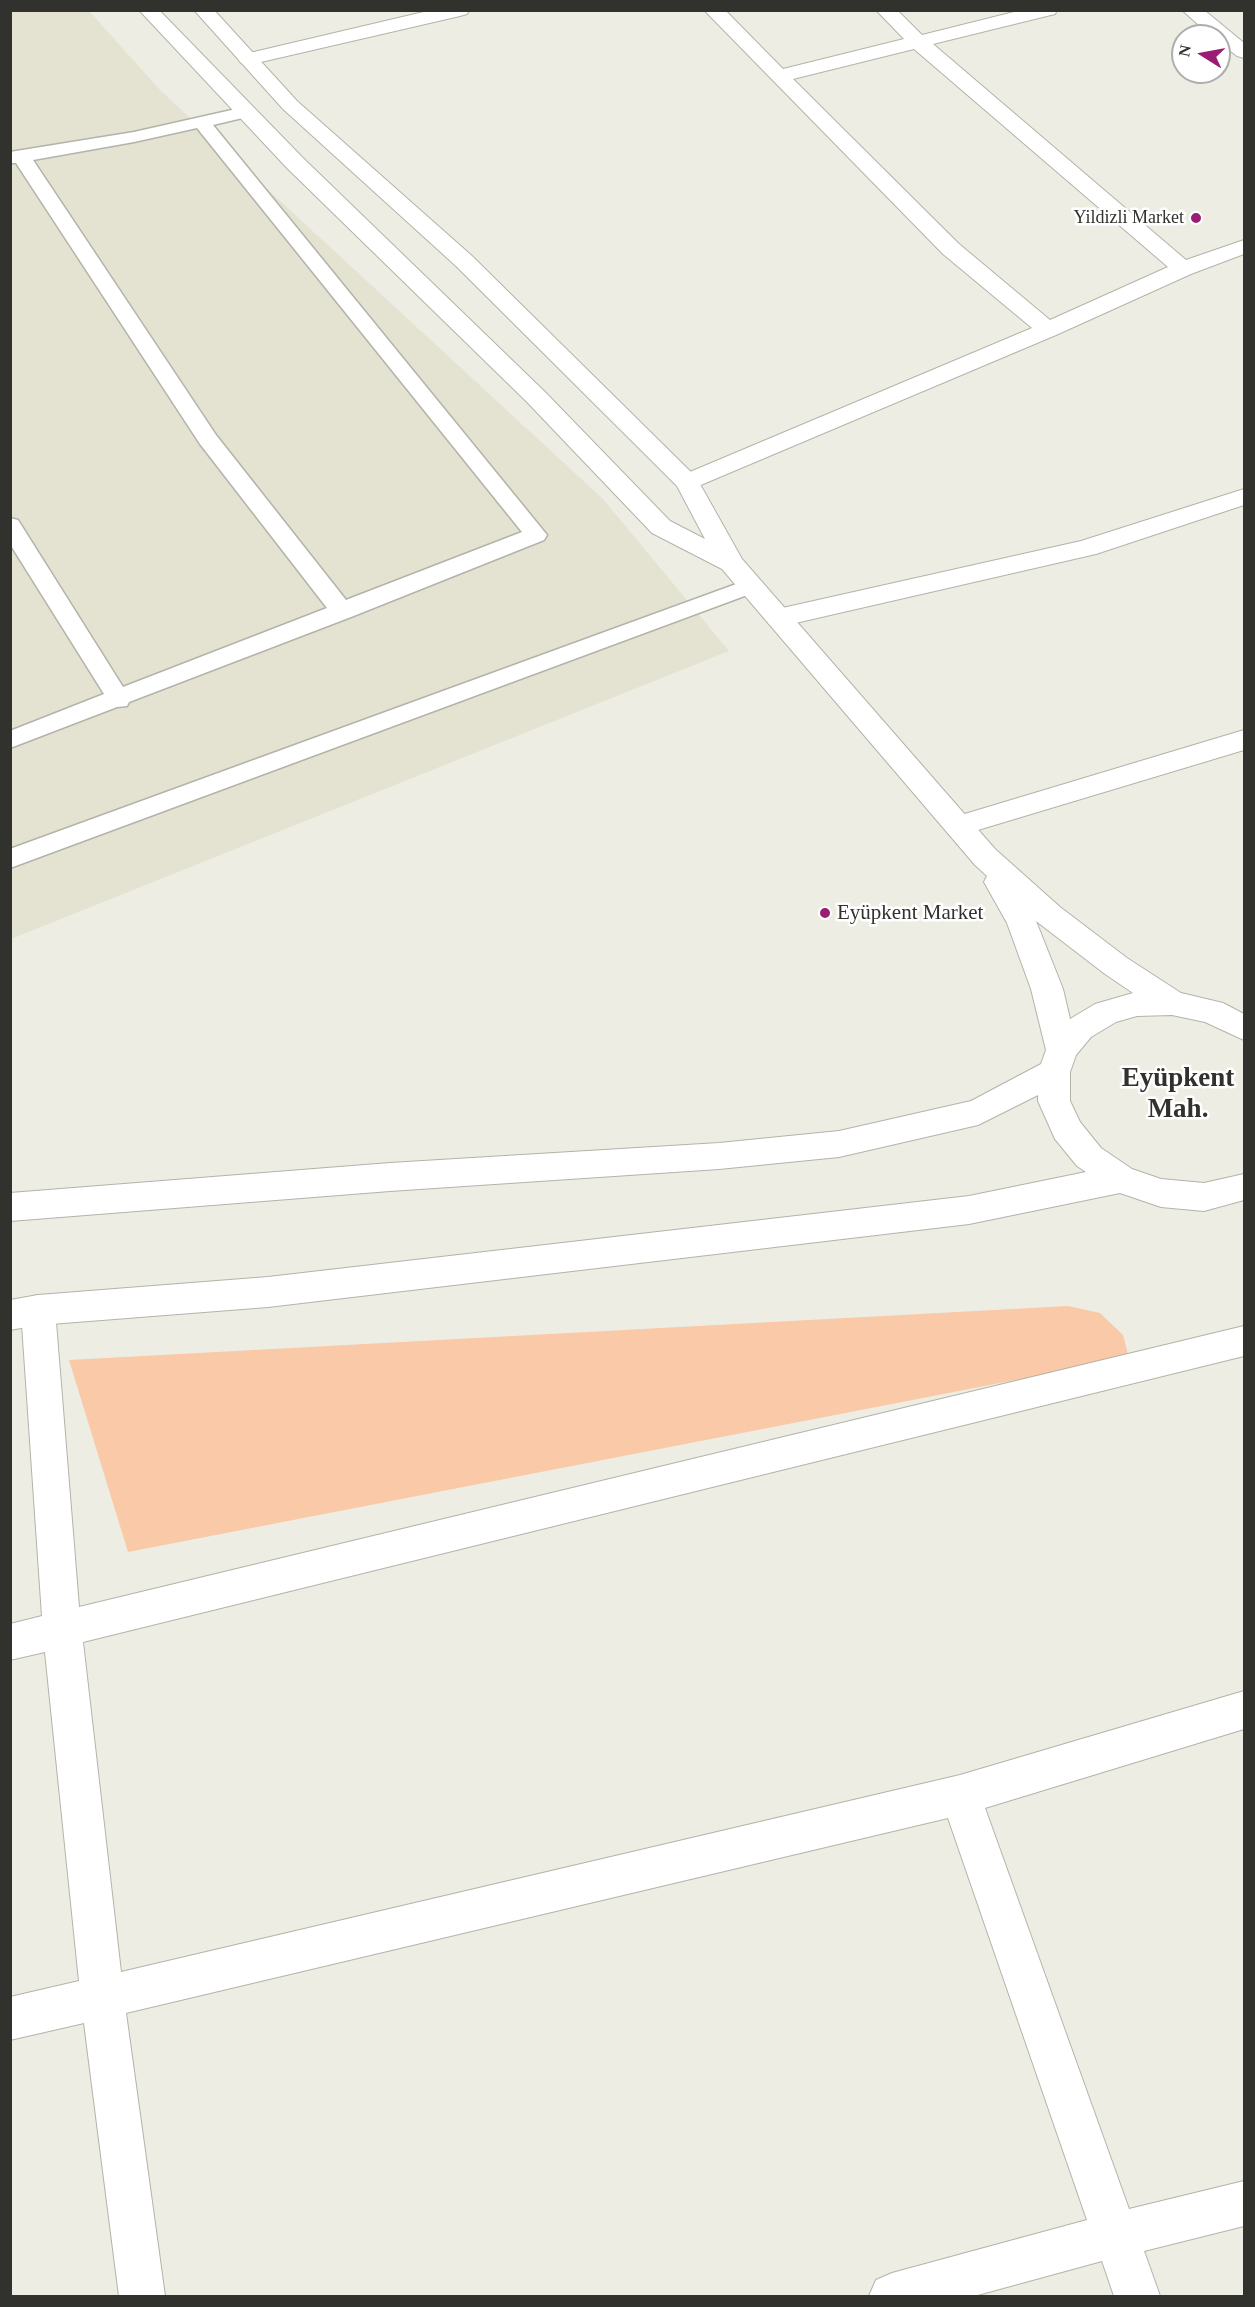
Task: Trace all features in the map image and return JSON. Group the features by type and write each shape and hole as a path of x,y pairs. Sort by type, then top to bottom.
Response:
{"street":[{"path":"148,10 245,112 536,397 661,527 731,563"},
{"path":"204,10 290,105 464,261 687,482 731,563 985,857 1049,915 1116,966 1172,1003"},
{"path":"248,59 460,10"},
{"path":"713,10 951,249 1048,330"},
{"path":"885,10 918,42 1183,269"},
{"path":"780,76 1048,10"},
{"path":"1191,10 1245,52"},
{"path":"687,482 1048,330 1183,269 1241,253"},
{"path":"778,618 1088,548 1245,497"},
{"path":"957,826 1245,740"},
{"path":"985,857 1022,922 1047,989 1058,1061 1054,1101 1066,1130 1089,1157 1120,1179 1161,1193 1204,1197 1243,1190"},
{"path":"10,1207 390,1177 719,1156 839,1144 978,1112 1058,1061 1080,1028 1106,1013 1137,1004 1172,1003 1212,1012 1245,1028"},
{"path":"1212,1012 1245,1006"},
{"path":"142,2296 102,1996 24,1313 268,1292 969,1210 1120,1179"},
{"path":"10,1642 1245,1341"},
{"path":"10,2019 960,1795 1245,1710"},
{"path":"960,1795 1137,2296"},
{"path":"892,2296 1115,2235 1245,2204"}],"lane":[{"path":"245,112 16,157 208,439 343,612"},
{"path":"10,740 536,535 201,122"},
{"path":"10,525 119,699"},
{"path":"10,859 750,586"}],"shaded area":[{"path":"11,11 89,11 161,91 603,499 729,651 11,939"},
{"path":"1068,1306 1100,1313 1123,1335 1129,1358 128,1552 69,1360"}],"place":[{"name":"Yildizli Market","path":"1196,218"},
{"name":"Eyüpkent Market","path":"825,913"}],"district":[{"name":"Eyüpkent Mah.","path":"1178,1094"}]}
